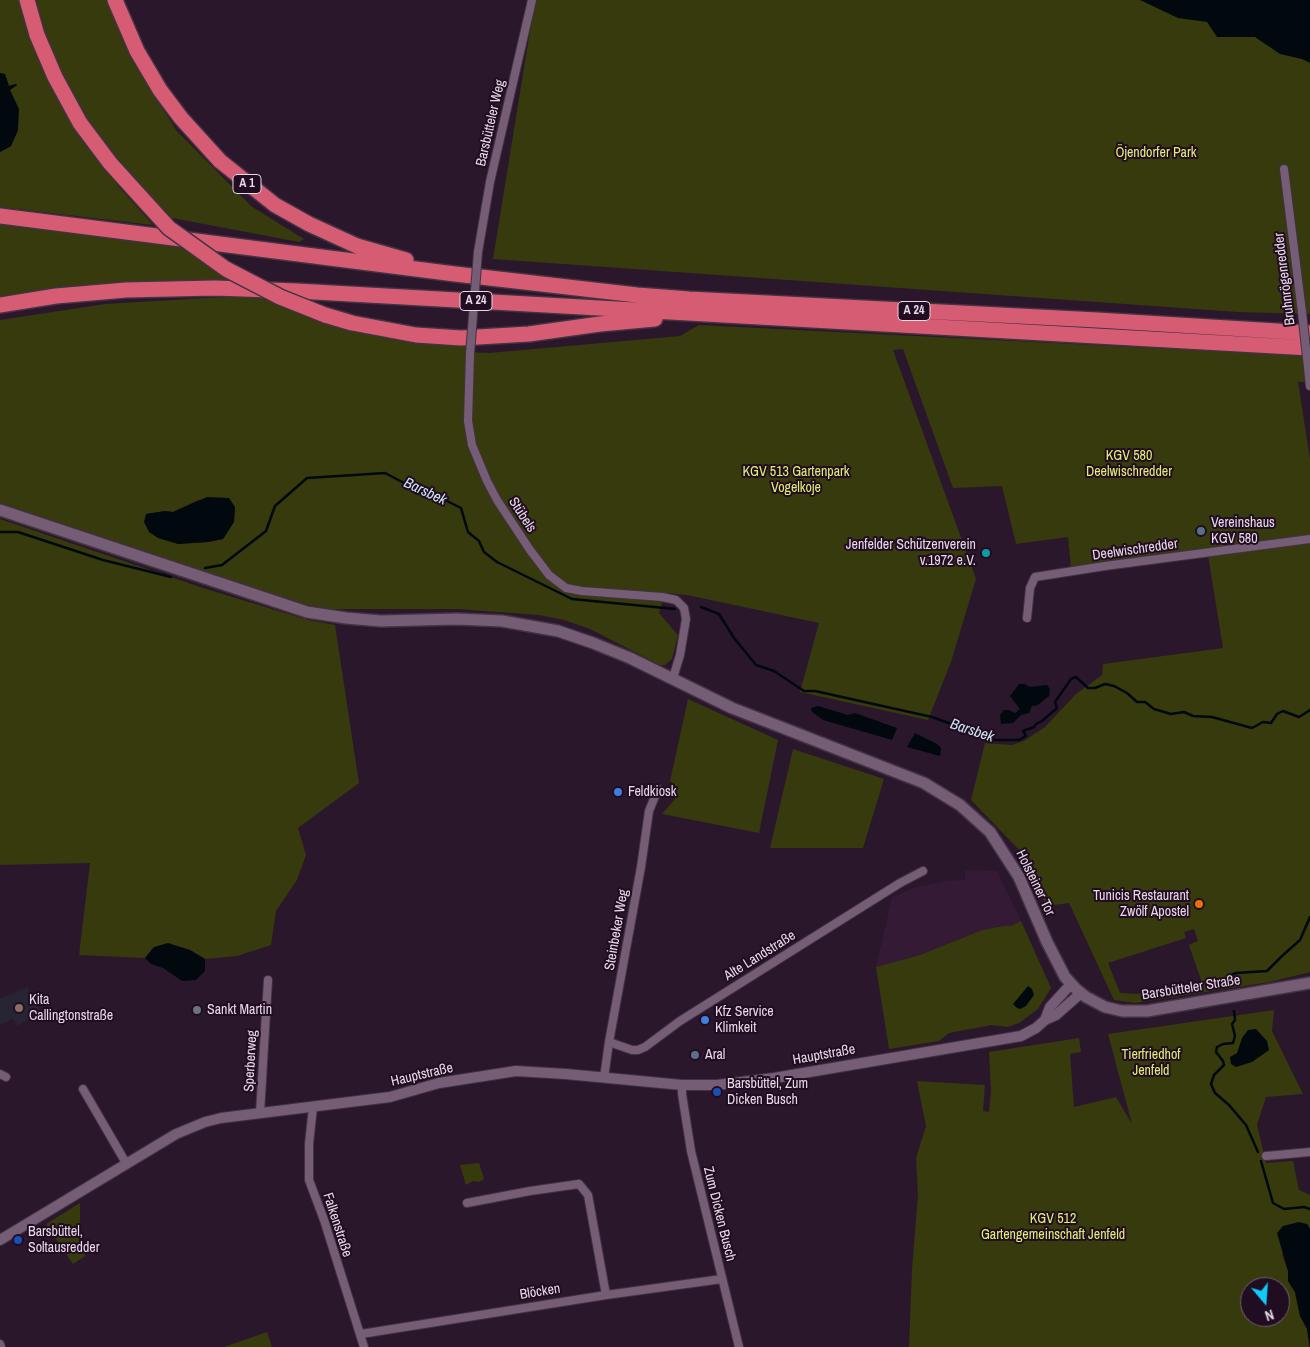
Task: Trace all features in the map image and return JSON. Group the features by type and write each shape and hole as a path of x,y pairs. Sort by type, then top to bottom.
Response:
{"highway":[{"name":"A 24","path":"27,0 38,35 55,77 80,123 110,163 169,228 226,269 280,297 325,315 368,326 416,335 461,338 529,334 630,321 738,315"},
{"name":"A 1","path":"115,0 137,51 171,104 207,148 242,180 284,210 327,234 357,246 455,274"},
{"name":"A 24","path":"0,216 455,274 689,300 1098,320 1310,333"},
{"name":"A 24","path":"0,305 56,296 126,290 215,288 738,315 1310,348"}],"main road":[{"name":"Holsteiner Tor","path":"0,510 307,612 381,621 457,619 502,621 522,623 558,632 593,643 673,678 732,708 924,783 960,805 990,832 1019,877 1053,955 1071,984"},
{"name":"Barsbütteler Straße","path":"1071,984 1081,993 1105,1007 1135,1012 1176,1007 1310,983"}],"street":[{"name":"Barsbütteler Weg","path":"478,252 490,182 532,0"},
{"name":"Bruhnrögenredder","path":"1284,169 1310,386"},
{"name":"Stübels","path":"478,252 470,354 468,421 480,465 497,500 530,550 549,575 566,588 662,597 676,600 684,608 686,619 680,655 673,678"},
{"name":"Deelwischredder","path":"1027,618 1030,588 1035,577 1310,539"},
{"name":"Steinbeker Weg","path":"604,1078 649,811 658,789"},
{"name":"Alte Landstraße","path":"609,1042 632,1050 644,1047 680,1021 900,883 923,871"},
{"name":"Sperberweg","path":"260,1113 268,980"},
{"path":"1045,1020 1050,1007 1071,984"},
{"path":"1045,1020 1056,1015 1081,993"},
{"name":"Hauptstraße","path":"0,1240 126,1163 189,1128 220,1118 390,1097 439,1083 516,1071 682,1085 717,1085 774,1078 1021,1036 1036,1028 1045,1020"},
{"name":"Zum Dicken Busch","path":"682,1085 692,1151 739,1347"},
{"path":"83,1089 126,1163"},
{"name":"Falkenstraße","path":"313,1107 309,1144 309,1180 324,1220 364,1347"},
{"path":"1266,1156 1310,1152"},
{"path":"467,1203 579,1184 588,1194 606,1295"},
{"name":"Blöcken","path":"361,1334 606,1295 722,1279"}],"shaded area":[{"path":"1140,0 1310,0 1310,63 1302,59 1280,54 1255,37 1217,37 1207,22 1178,18"},
{"path":"0,73 5,74 9,86 17,85 10,90 19,109 18,130 11,146 0,152"},
{"path":"207,497 229,498 235,507 234,522 223,539 178,544 158,538 149,532 144,522 146,514 165,511 173,512"},
{"path":"1019,684 1025,684 1030,687 1047,685 1050,689 1049,696 1038,705 1032,706 1029,713 1021,715 1013,723 1001,724 1000,715 1004,710 1015,713 1020,709 1010,696"},
{"path":"818,706 848,715 855,713 897,728 892,740 823,720 812,712 811,708"},
{"path":"915,733 937,744 941,748 940,756 907,747"},
{"path":"965,870 997,871 1021,921 1011,926 982,930 920,955 876,967 892,897 914,888 945,881 965,880"},
{"path":"168,943 190,950 205,959 205,971 196,980 182,981 163,968 151,964 145,958 154,947"},
{"path":"1028,986 1032,989 1034,995 1026,1006 1020,1009 1017,1008 1013,1004"},
{"name":"Kita Callingtonstraße","path":"27,987 43,1016 34,1020 32,1017 17,1026 13,1019 0,1025 0,999"},
{"path":"1256,1029 1267,1041 1269,1050 1252,1062 1236,1067 1231,1064 1230,1057 1237,1053 1242,1038 1248,1030"},
{"path":"1299,1222 1307,1224 1310,1229 1310,1347 1307,1329 1300,1316 1295,1292 1290,1284 1290,1277 1288,1277 1277,1233 1283,1226"}],"green space":[{"path":"0,0 20,0 31,37 49,82 83,140 119,187 153,225 0,207 0,152 11,146 18,130 9,90 17,85 9,86 5,74 0,73"},
{"path":"34,0 110,0 145,79 176,130 251,206 304,239 299,242 172,218 162,210 107,150 73,100 42,29"},
{"name":"Öjendorfer Park","path":"535,0 1310,0 1310,314 1237,312 493,259"},
{"path":"0,222 180,245 237,283 0,300"},
{"path":"224,297 264,298 343,328 414,341 467,343 466,352 489,353 680,336 699,325 1310,356 1310,382 1298,382 1310,459 1310,972 1270,982 1135,1003 1114,1000 1069,903 1046,906 1025,856 971,800 985,743 1012,745 1024,741 1045,727 1076,694 1102,675 1103,664 1223,648 1207,549 1071,568 1068,537 1016,544 1002,486 953,488 903,349 893,350 976,579 951,662 928,720 800,692 819,623 687,595 665,593 659,613 678,635 672,659 665,665 660,665 590,629 564,620 539,615 457,609 329,609 308,605 0,507 0,320 105,304","holes":["198,500 235,507 234,522 223,539 178,544 146,514 165,511 173,512","1194,929 1198,941 1189,945 1202,983 1137,994 1120,993 1108,963 1186,938 1184,932"]},
{"path":"0,519 203,588 308,620 335,625 359,783 298,828 306,855 297,880 276,911 271,945 237,956 205,959 190,950 154,947 145,958 79,955 90,863 0,865"},
{"path":"688,699 778,740 759,833 662,814 675,799 677,787 670,781"},
{"path":"793,749 884,779 863,848 770,848"},
{"path":"1021,921 1051,988 1038,1009 1019,1023 1007,1027 992,1025 949,1033 939,1041 889,1049 876,967 920,955 982,930 1011,926"},
{"name":"KGV 512 Gartengemeinschaft Jenfeld","path":"1274,1010 1272,1031 1303,1094 1266,1097 1257,1125 1266,1163 1293,1161 1299,1190 1310,1195 1310,1229 1307,1224 1282,1254 1288,1271 1288,1277 1240,1277 1240,1327 1290,1327 1290,1284 1295,1292 1300,1316 1307,1329 1309,1347 909,1347 912,1269 918,1194 916,1158 926,1126 917,1081 985,1085 983,1111 989,1112 991,1091 989,1052 1079,1038 1081,1052 1070,1054 1074,1107 1116,1097 1132,1124 1108,1034"},
{"path":"479,1163 484,1179 479,1182 473,1181 466,1185 460,1165"},
{"path":"80,1203 80,1226 85,1256 73,1264 46,1224"},
{"path":"267,1332 272,1347 224,1347"}],"waterway":[{"name":"Barsbek","path":"205,568 222,565 266,531 275,506 307,478 385,473 461,508 468,532 479,541 484,552 497,562 572,599 675,609"},
{"name":"Barsbek","path":"0,532 18,532 103,560 171,577"},
{"name":"Barsbek","path":"701,607 719,614 734,638 756,665 774,671 804,691 815,691 932,717 995,740 1019,740 1026,736 1023,731 1034,727 1057,708 1055,702 1071,679 1076,677 1088,688 1095,688 1105,684 1114,686 1127,693 1137,702 1145,702 1154,709 1171,714 1184,712 1193,716 1212,717 1252,728 1263,722 1271,723 1277,714 1283,711 1299,717 1310,710"},
{"path":"1230,985 1231,975 1236,973 1267,971 1300,940 1310,917"},
{"path":"1234,1011 1235,1020 1232,1024 1235,1036 1233,1043 1217,1047 1216,1052 1224,1065 1214,1075 1211,1084 1215,1093 1229,1105 1246,1125 1258,1152"},
{"path":"1261,1161 1273,1203 1284,1209 1304,1207 1310,1209"}],"place":[{"name":"Vereinshaus KGV 580","path":"1201,531"},
{"name":"Jenfelder Schützenverein v.1972 e.V.","path":"986,553"},
{"name":"Feldkiosk","path":"618,792"},
{"name":"Tunicis Restaurant Zwölf Apostel","path":"1199,904"},
{"name":"Kita Callingtonstraße","path":"19,1008"},
{"name":"Sankt Martin","path":"197,1010"},
{"name":"Kfz Service Klimkeit","path":"705,1020"},
{"name":"Aral","path":"695,1055"},
{"name":"Barsbüttel, Zum Dicken Busch","path":"717,1092"},
{"name":"Barsbüttel, Soltausredder","path":"18,1240"}],"park label":[{"name":"KGV 580 Deelwischredder","path":"1129,464"},
{"name":"KGV 513 Gartenpark Vogelkoje","path":"796,480"},
{"name":"Tierfriedhof Jenfeld","path":"1151,1064"}]}
